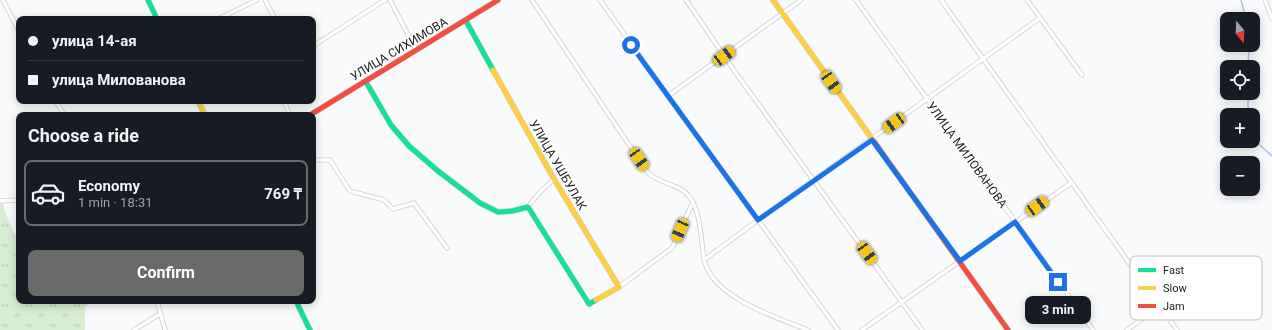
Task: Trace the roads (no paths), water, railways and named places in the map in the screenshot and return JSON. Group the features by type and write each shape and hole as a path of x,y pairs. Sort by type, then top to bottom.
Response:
{"street":[{"path":"3,0 16,25"},
{"path":"148,0 156,16"},
{"path":"224,16 257,0"},
{"path":"266,0 274,16"},
{"path":"316,44 384,0"},
{"path":"390,0 416,50"},
{"name":"УЛИЦА СИХИМОВА","path":"315,112 498,0"},
{"path":"532,0 648,173 678,187 685,192 693,202 697,213 704,260 707,269 712,276 726,291 742,301 760,311 808,330"},
{"path":"600,0 838,330"},
{"path":"686,0 724,56 922,330"},
{"path":"773,0 1008,330"},
{"path":"668,96 801,0"},
{"name":"УЛИЦА МИЛОВАНОВА","path":"856,0 1092,330"},
{"path":"941,0 984,58 1130,265"},
{"path":"1027,0 1082,76"},
{"path":"1265,0 1272,19"},
{"path":"704,260 1040,18"},
{"name":"УЛИЦА УШБУЛАК","path":"466,21 554,179 619,287"},
{"path":"366,82 391,125 409,146 438,171 480,203 498,212 512,211 528,207 539,193 554,179"},
{"path":"316,160 330,160 350,191 384,200 393,209 414,203 447,248"},
{"path":"862,330 1071,183"},
{"path":"0,201 16,200"},
{"path":"528,207 589,304 619,287 672,248 693,202"},
{"path":"158,304 165,330"},
{"path":"297,304 310,330"},
{"path":"134,330 160,314"},
{"path":"1127,330 1141,320"},
{"path":"1170,320 1177,330"}],"waterway":[{"path":"1241,0 1244,12"},
{"path":"1248,60 1249,52"},
{"path":"1248,100 1248,108"},
{"path":"1260,145 1272,156"}]}
